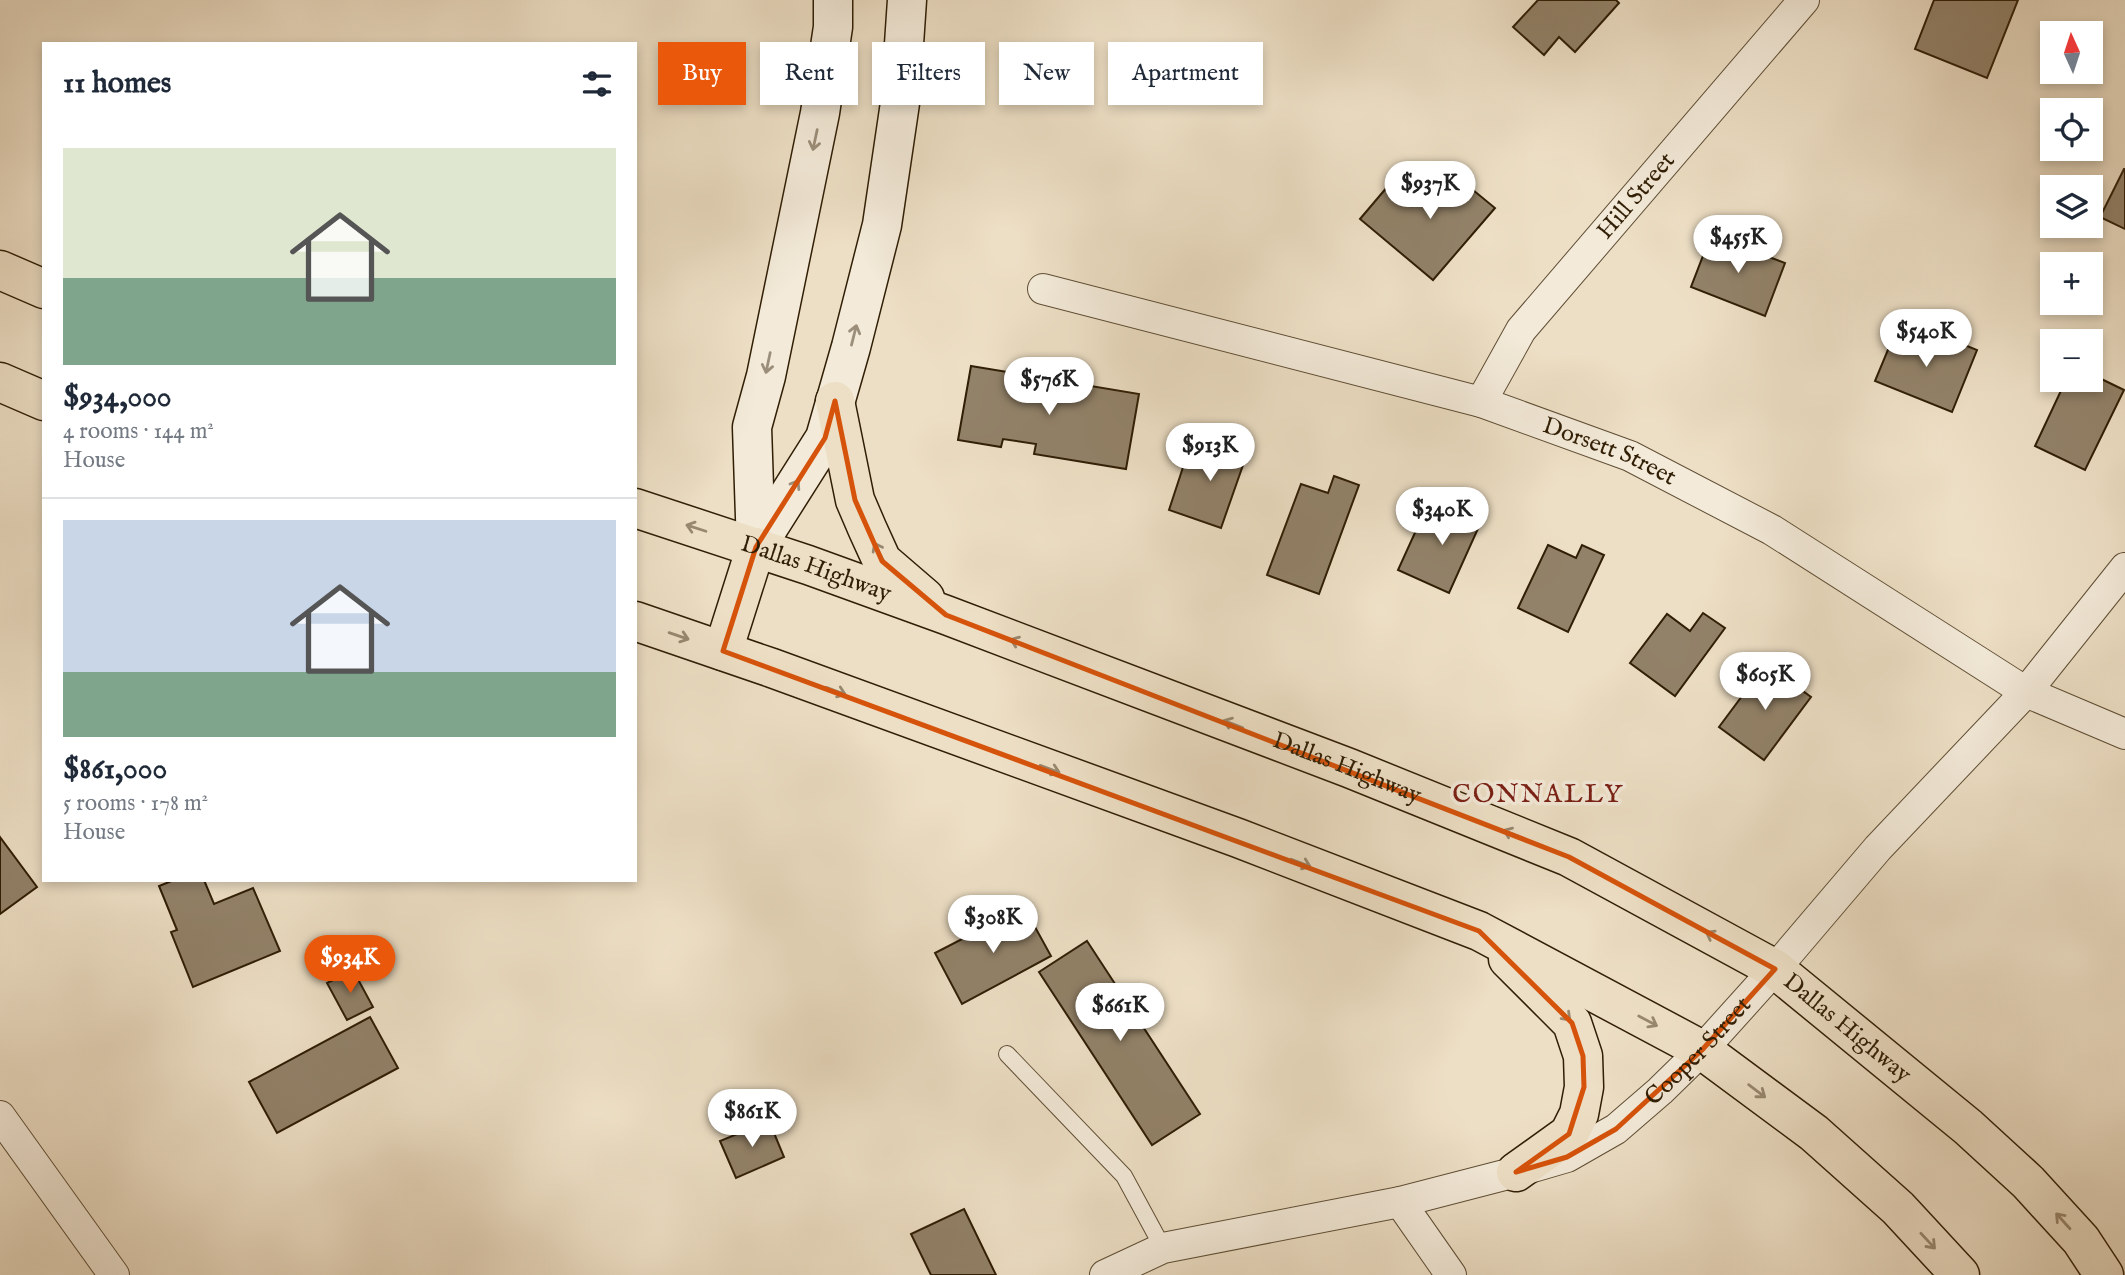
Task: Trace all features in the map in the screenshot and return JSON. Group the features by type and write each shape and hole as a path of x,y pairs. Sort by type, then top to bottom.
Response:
{"main road":[{"path":"756,547 752,427 766,376 820,113 833,0"},
{"path":"723,651 756,547 825,438 882,225 900,103 907,0"},
{"path":"0,270 42,288"},
{"path":"0,382 42,400"},
{"path":"835,401 855,500 882,561 946,615"},
{"name":"Dallas Highway","path":"637,510 756,547 946,615 1349,768 1569,857 1775,970 1968,1127 2028,1182 2081,1240 2104,1275"},
{"path":"637,622 1238,838 1479,931 1702,1050 1814,1133 1898,1208 1959,1275"},
{"path":"1479,931 1572,1023 1583,1056 1584,1087 1579,1114 1569,1134 1516,1172"}],"street":[{"name":"Hill Street","path":"1481,402 1521,330 1804,0"},
{"name":"Dorsett Street","path":"1043,289 1481,402 1630,456 1772,530 2026,692 2125,734"},
{"name":"Cooper Street","path":"1105,1275 1163,1248 1400,1202 1516,1172 1567,1157 1616,1129 1702,1050 1775,970 1878,848 2026,692 2125,568"},
{"path":"0,1116 114,1275"},
{"path":"1400,1202 1451,1275"}],"lane":[{"path":"1007,1054 1124,1176 1163,1248"}],"highlighted area":[{"path":"835,401 855,500 882,561 946,615 1569,857 1775,969 1702,1050 1616,1129 1567,1157 1516,1172 1569,1134 1584,1087 1583,1056 1572,1023 1479,931 723,651 756,547 825,438"}],"building":[{"path":"1538,0 1616,0 1619,3 1575,52 1559,37 1544,55 1513,27"},
{"path":"1934,0 2018,0 1987,78 1915,49"},
{"path":"1445,167 1495,208 1433,280 1360,219 1388,186 1412,206"},
{"path":"2125,169 2125,229 2103,218 2103,211"},
{"path":"1711,235 1785,263 1765,316 1691,287"},
{"path":"1897,328 1946,347 1950,339 1977,350 1952,412 1875,381"},
{"path":"971,366 1139,394 1126,469 1034,454 1036,444 1003,439 1001,447 958,440"},
{"path":"2103,380 2124,390 2085,470 2035,446 2060,392 2103,392"},
{"path":"1224,436 1250,445 1221,528 1169,510 1188,452 1215,461"},
{"path":"1334,476 1359,485 1319,594 1267,575 1301,484 1328,493"},
{"path":"1457,501 1485,513 1449,593 1398,570 1423,515 1447,525"},
{"path":"1548,545 1576,558 1582,545 1604,555 1568,632 1518,608"},
{"path":"1703,613 1725,628 1675,696 1630,663 1667,614 1690,631"},
{"path":"1766,664 1811,697 1764,760 1719,727"},
{"path":"0,837 37,887 0,914"},
{"path":"169,882 205,882 214,904 253,888 280,951 193,987 171,932 177,930 159,886"},
{"path":"1024,907 1051,956 962,1004 935,953"},
{"path":"1087,941 1200,1114 1152,1145 1039,972"},
{"path":"353,970 373,1007 347,1020 327,983"},
{"path":"370,1017 398,1068 277,1133 249,1082"},
{"path":"769,1121 784,1157 736,1178 720,1141"},
{"path":"964,1209 996,1275 931,1275 911,1234"}],"district":[{"name":"CONNALLY","path":"1538,794"}]}
